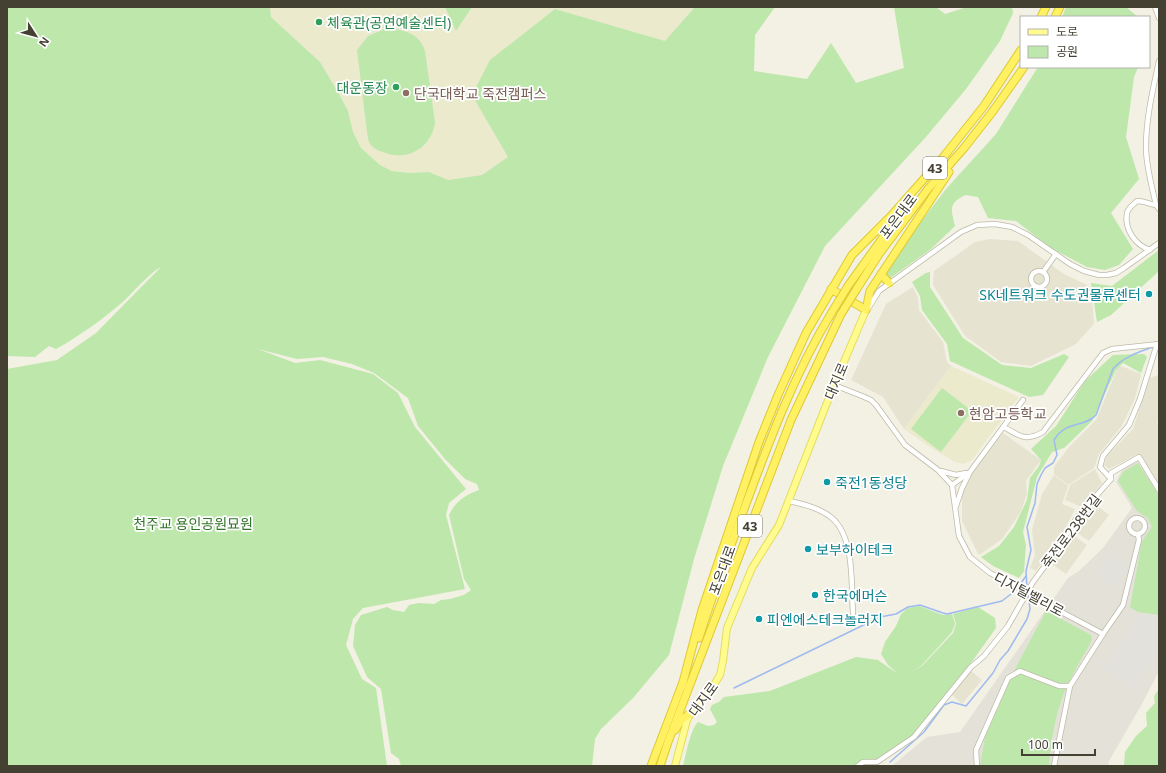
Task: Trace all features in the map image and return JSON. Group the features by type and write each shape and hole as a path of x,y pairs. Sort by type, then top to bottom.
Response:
{"highway":[{"path":"1042,16 1046,7"},
{"path":"1056,16 1060,7"},
{"name":"포은대로","path":"651,766 682,686 709,606 765,453 784,406 815,339 848,286 892,223 984,106 1020,52"},
{"name":"포은대로","path":"660,766 791,420 841,314 879,254 928,189 964,148 993,111 1023,68"},
{"path":"831,289 866,310 870,291 964,148"},
{"path":"682,686 702,610 759,442 806,333 852,255 891,216 947,153"},
{"path":"881,274 889,284"},
{"path":"668,742 682,719 691,714"}],"main road":[{"name":"대지로","path":"675,766 684,728 691,714 712,688 720,675 727,628 752,568 779,526 834,385 866,310"}],"street":[{"path":"1155,7 1159,18"},
{"path":"1158,207 1148,170 1146,148 1152,98 1159,61"},
{"path":"1150,250 1143,248 1135,241 1128,228 1127,213 1137,201 1144,201 1158,207"},
{"name":"대지로","path":"866,310 879,291 962,232 977,225 995,224 1012,227 1091,274 1107,275 1124,268 1158,244"},
{"path":"1043,272 1056,254"},
{"path":"1038,271 1043,272 1046,276 1048,284 1038,287 1033,285 1031,281 1033,274 1038,271"},
{"path":"1004,427 1027,438 1034,437 1043,432 1103,353 1112,349 1157,345"},
{"name":"죽전로238번길","path":"858,766 863,762 877,762 914,737 971,667 984,656 1008,626 1033,582 1056,551 1076,519 1110,479 1100,467 1103,456 1129,425 1140,399 1157,345"},
{"path":"834,385 871,400 905,445 938,470 952,485 970,472"},
{"path":"955,509 962,488 970,472 1024,400"},
{"path":"1110,479 1111,473 1139,457 1159,490"},
{"path":"938,470 956,475 970,472"},
{"name":"디지털벨리로","path":"952,485 959,536 970,557 990,573 1028,592 1054,608 1103,634"},
{"path":"789,501 807,505 831,518 839,527 846,541 849,555 853,613"},
{"path":"1054,766 1070,686 1123,605 1139,540 1138,534"},
{"path":"977,766 976,750 1008,678 1020,671 1059,686 1070,686"}],"shaded area":[{"name":"단국대학교 죽전캠퍼스","path":"270,7 720,7 665,41 555,9 509,157 482,175 448,180 429,172 409,173 392,171 380,165 361,148 353,132 348,111 320,62 271,17"},
{"path":"990,239 1018,241 1064,274 1089,286 1092,298 1094,324 1076,344 1031,366 1001,362 965,336 933,285 934,271 975,242"},
{"path":"913,287 918,298 919,310 943,342 947,362 951,366 904,429 883,397 851,380 886,304"},
{"name":"현암고등학교","path":"951,366 1019,397 971,461 963,464 955,462 933,449 904,429"},
{"path":"1121,366 1141,374 1135,398 1121,427 1099,454 1094,468 1068,485 1054,474 1054,467 1069,447 1096,420 1118,367"},
{"path":"1159,375 1159,418 1157,421 1159,427 1159,485 1140,453 1109,469 1104,465 1107,456 1133,429 1149,378"},
{"path":"1003,433 1041,460 1026,481 1027,493 1020,513 1002,539 981,554 978,554 962,521 962,494 973,470"},
{"path":"1137,460 1159,493 1159,671 1109,761 1108,766 892,766 927,737 960,732 1068,578 1079,571 1103,548 1132,508 1116,482 1123,468"},
{"path":"1095,469 1102,483 1089,499 1109,515 1089,541 1074,531 1089,512 1082,507 1065,500 1070,485"},
{"path":"1054,475 1068,486 1062,504 1075,509 1062,535 1036,571 1030,568 1035,555 1032,530 1042,494"},
{"path":"1073,535 1087,545 1066,574 1052,564"},
{"path":"1113,554 1128,564 1127,569 1115,587 1098,575"},
{"path":"1143,614 1159,616 1159,650 1153,659 1121,640"},
{"path":"1121,642 1152,661 1134,689 1103,670"},
{"path":"971,671 982,680 962,704 951,694"}],"green space":[{"name":"천주교 용인공원묘원","path":"7,7 270,7 271,17 320,62 348,111 353,132 361,148 380,165 392,171 409,173 429,172 448,180 482,175 508,157 472,95 490,60 555,9 665,41 695,7 775,7 755,35 754,71 807,79 831,43 856,83 904,68 894,7 936,7 945,14 967,7 1012,7 1013,13 1000,41 966,89 925,138 825,246 768,357 723,466 694,559 669,655 633,698 601,729 595,739 592,766 401,766 399,759 391,753 381,689 367,677 353,646 355,625 361,615 387,607 404,612 409,605 419,603 434,604 441,600 464,595 471,590 464,579 449,515 461,499 479,490 477,484 465,479 445,459 418,426 408,398 374,373 352,364 323,357 297,359 258,349 295,363 320,360 373,374 398,393 415,427 466,489 449,503 446,515 465,589 363,608 353,619 346,645 362,679 376,688 387,766 7,766 7,369 57,360 96,333 161,267 108,314 56,349 49,346 35,357 7,356"},
{"path":"445,7 472,7 456,31"},
{"path":"1066,7 1126,7 1137,16 1062,16"},
{"name":"대운동장","path":"385,29 398,29 410,33 419,40 425,51 435,123 433,132 429,139 423,146 409,154 392,155 374,148 369,143 357,50 368,36"},
{"path":"1037,68 1138,68 1134,77 1126,137 1139,179 1111,213 1133,249 1119,265 1105,270 1087,267 1051,248 1016,221 988,218 978,197 965,195 953,204 952,215 955,226 931,249 889,279 885,275 910,236 946,189 996,134"},
{"path":"1159,250 1159,271 1111,315 1097,322 1091,283 1112,286"},
{"path":"930,272 930,287 963,338 1002,365 1031,368 1064,354 1069,357 1043,395 1029,397 950,361 947,344 922,310 920,296 912,282"},
{"path":"1144,354 1147,357 1141,373 1123,363 1116,370 1092,421 1064,448 1052,452 1037,477 1023,532 1026,545 1024,571 1019,578 993,566 981,557 999,546 1014,527 1027,500 1030,478 1039,466 1041,460 1031,449 1056,426 1085,381 1113,355"},
{"path":"942,388 972,411 941,452 911,429"},
{"path":"1138,463 1159,496 1159,615 1138,612 1130,607 1142,541 1152,527 1148,518 1137,511 1118,481 1123,472"},
{"path":"919,606 943,615 952,614 955,624 952,632 921,666 909,673 922,666 953,633 956,624 953,614 978,607 995,618 996,628 971,663 913,735 876,760 862,760 854,766 683,766 695,726 698,722 708,726 714,725 717,722 710,709 712,705 719,702 724,697 770,691 856,657 878,660 898,674 888,665 881,654 885,642 896,626 901,614 908,608"},
{"path":"1046,611 1091,635 1092,640 1070,679 1064,693 1054,729 1049,766 980,766 985,737 1016,667"},
{"path":"1159,689 1159,766 1124,766 1125,752 1136,736 1147,726 1146,713 1155,703 1154,696"}],"waterway":[{"path":"1027,588 1026,571 1031,550 1027,527 1035,503 1037,484 1045,468 1053,463 1057,455 1054,440 1064,429 1086,422 1096,415 1113,369 1117,365 1132,355 1153,347"},
{"path":"734,688 880,617 896,614 908,607 920,605 947,614 1002,601 1016,590 1026,576"},
{"path":"890,762 924,732 944,705 952,702 966,706 993,673 1027,619 1030,609 1028,594"}],"place":[{"name":"체육관(공연예술센터)","path":"319,22"},
{"name":"대운동장","path":"396,87"},
{"name":"단국대학교 죽전캠퍼스","path":"406,93"},
{"name":"SK네트워크 수도권물류센터","path":"1149,294"},
{"name":"현암고등학교","path":"961,413"},
{"name":"죽전1동성당","path":"827,482"},
{"name":"보부하이테크","path":"808,549"},
{"name":"한국에머슨","path":"815,595"},
{"name":"피엔에스테크놀러지","path":"759,619"}]}
